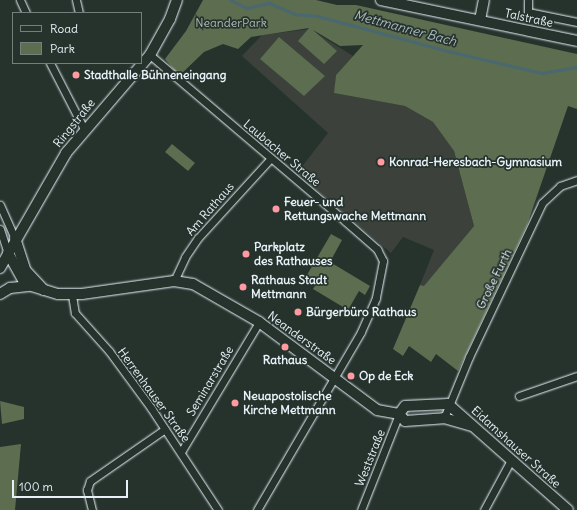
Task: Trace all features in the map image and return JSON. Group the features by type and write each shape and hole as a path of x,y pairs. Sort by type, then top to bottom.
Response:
{"street":[{"path":"20,0 26,12"},
{"path":"76,0 79,12"},
{"name":"Talstraße","path":"381,0 577,41"},
{"path":"480,20 484,0"},
{"name":"Talstraße","path":"528,0 528,12 577,22"},
{"name":"Ringstraße","path":"142,63 150,54 170,19 176,1"},
{"name":"Laubacher Straße","path":"150,54 377,249 382,256 382,274 370,314 257,510"},
{"path":"51,64 84,130"},
{"name":"Ringstraße","path":"0,268 15,238 60,162 84,130 141,64"},
{"name":"Am Rathaus","path":"174,281 185,257 198,238 271,158"},
{"name":"Große Furth","path":"444,418 448,404 542,203 560,186 577,180"},
{"path":"0,206 15,238 26,271 46,292"},
{"path":"0,229 8,253 22,281 28,286"},
{"name":"Neanderstraße","path":"28,286 46,292 72,295 174,281 197,286 259,322 377,410 399,414 405,421 444,418 472,426"},
{"path":"0,294 10,288 28,286"},
{"name":"Herrenhauser Straße","path":"72,295 75,313 109,351 181,452 218,510"},
{"name":"Seminarstraße","path":"181,452 259,322"},
{"path":"518,396 577,376"},
{"path":"399,414 405,406 448,404"},
{"name":"Eidamshauser Straße","path":"448,404 568,510"},
{"name":"Weststraße","path":"361,510 399,414"},
{"path":"92,510 87,490 90,481 165,429"},
{"path":"484,510 511,460"}],"shaded area":[{"name":"Konrad-Heresbach-Gymnasium","path":"310,29 353,56 336,75 335,93 405,106 433,122 454,151 474,226 424,287 420,285 434,250 403,237 391,253 297,173 328,133 242,56 262,35"}],"green space":[{"name":"NeanderPark","path":"203,0 316,0 337,5 356,5 577,54 577,109 568,106 527,225 458,371 436,354 431,362 409,346 403,356 393,349 420,285 424,286 474,226 454,151 433,122 405,106 334,93 336,75 363,45 340,46 313,30 337,51 324,64 298,41 309,28 251,37 238,49 223,44 204,52 179,76 165,59 186,31"},
{"path":"279,37 325,76 304,96 260,59"},
{"path":"172,144 195,163 188,171 165,152"},
{"path":"331,234 342,240 330,262 370,286 365,295 359,291 348,310 313,289 315,286 304,280"},
{"path":"0,401 24,407 24,419 2,424"},
{"path":"21,444 15,510 0,510 0,447"}],"waterway":[{"name":"Mettmanner Bach","path":"231,0 247,8 269,3 295,14 318,16 448,51 542,73 577,67"}],"place":[{"name":"Stadthalle Bühneneingang","path":"76,75"},
{"name":"Konrad-Heresbach-Gymnasium","path":"381,162"},
{"name":"Feuer- und Rettungswache Mettmann","path":"276,209"},
{"name":"Parkplatz des Rathauses","path":"246,254"},
{"name":"Rathaus Stadt Mettmann","path":"243,287"},
{"name":"Bürgerbüro Rathaus","path":"298,312"},
{"name":"Rathaus","path":"285,347"},
{"name":"Op de Eck","path":"351,376"},
{"name":"Neuapostolische Kirche Mettmann","path":"235,403"}]}
